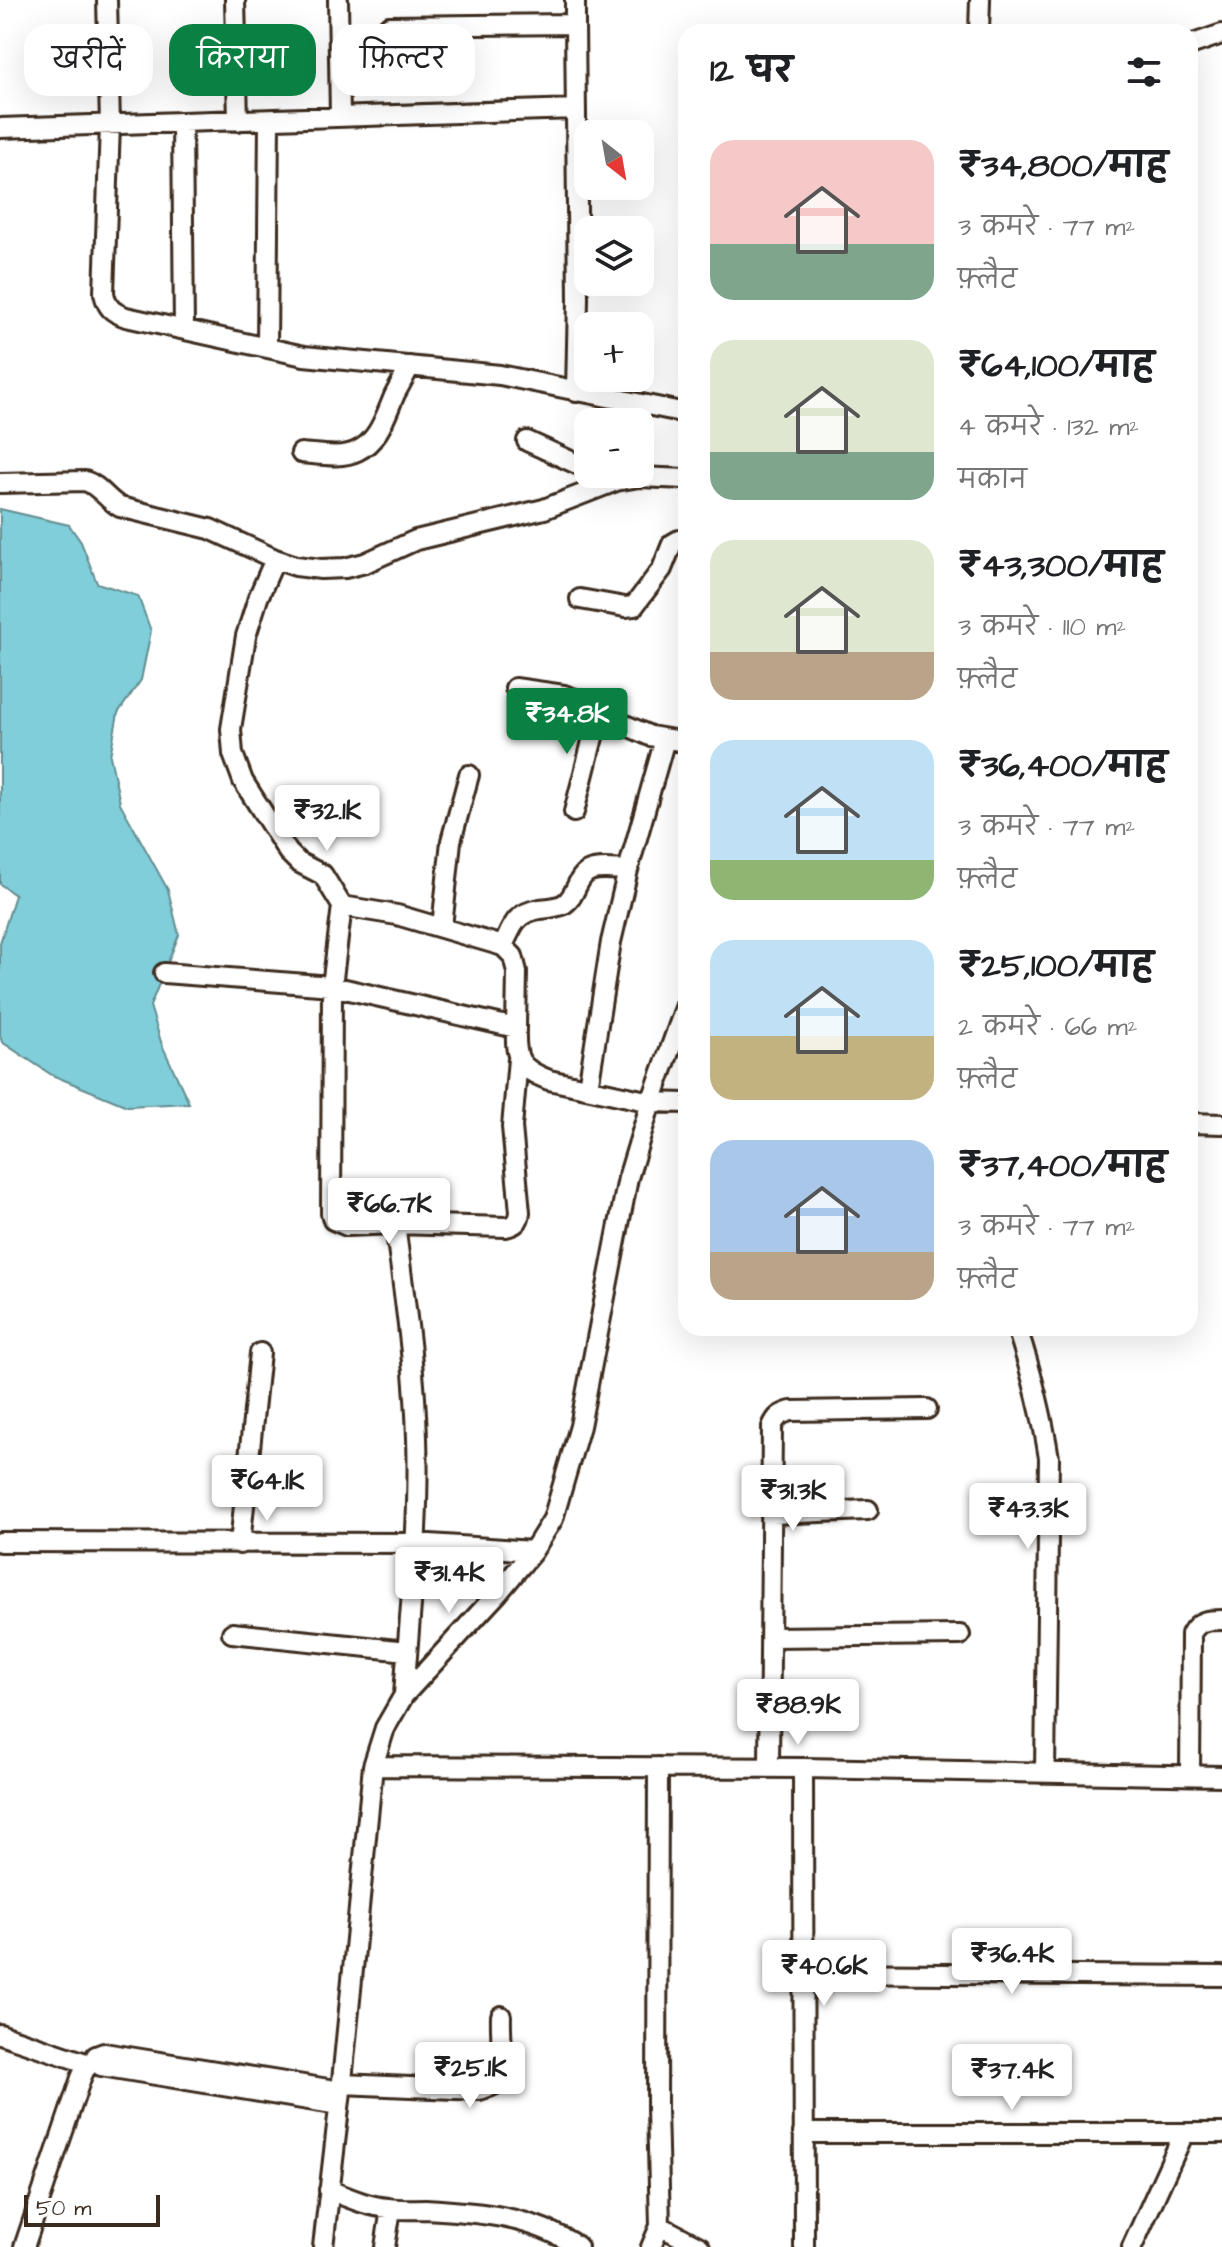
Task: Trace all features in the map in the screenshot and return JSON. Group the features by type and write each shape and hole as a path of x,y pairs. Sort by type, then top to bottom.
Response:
{"street":[{"path":"107,0 110,125 104,293 106,303 113,312 304,356 500,375 574,392"},
{"path":"235,0 238,121"},
{"path":"338,0 340,116"},
{"path":"575,0 578,312"},
{"path":"979,24 980,0"},
{"path":"475,25 575,24"},
{"path":"1198,42 1222,34"},
{"path":"0,128 576,109"},
{"path":"267,347 269,120"},
{"path":"182,123 184,329"},
{"path":"301,453 343,455 357,452 366,445 383,425 410,366"},
{"path":"576,392 678,411"},
{"path":"527,441 574,463"},
{"path":"654,478 678,479"},
{"path":"0,483 85,481 120,507 210,529 275,559 321,569 365,563 416,540 544,509 587,488"},
{"path":"580,599 634,606 662,569 672,544 678,541"},
{"path":"275,559 246,636 231,729 233,754 243,781 288,852 298,862 323,875 342,906 332,986 333,1220 347,1226 514,1225 519,1219 512,1127 518,1059 515,1048 517,972 513,956 503,946 442,927 397,915 342,906"},
{"path":"515,688 564,695 650,736 678,741"},
{"path":"574,812 600,710"},
{"path":"588,1088 611,942 665,739"},
{"path":"442,927 451,841 469,775"},
{"path":"503,946 521,914 567,902 587,873 593,870 628,870"},
{"path":"164,973 332,986 516,1028"},
{"path":"323,2247 373,1766 385,1728 404,1695 498,1593 533,1551 553,1519 580,1426 628,1178 678,1027"},
{"path":"518,1059 525,1068 549,1080 651,1102 678,1103"},
{"path":"1198,1123 1222,1124"},
{"path":"395,1224 415,1382 417,1441 415,1543 404,1695"},
{"path":"1020,1336 1042,1415 1049,1458 1045,1772"},
{"path":"240,1544 260,1353"},
{"path":"769,1768 772,1427 775,1418 791,1411 927,1409"},
{"path":"772,1514 868,1510"},
{"path":"0,1542 415,1543 533,1551"},
{"path":"1190,1775 1191,1634 1196,1625 1203,1621 1222,1620"},
{"path":"232,1633 407,1651"},
{"path":"770,1637 960,1635"},
{"path":"373,1766 803,1768 1222,1776"},
{"path":"651,2247 660,2226 657,2109 658,1767"},
{"path":"803,1768 804,2247"},
{"path":"803,1973 1222,1976"},
{"path":"24,2247 81,2078 96,2056 104,2053 341,2093 479,2090 498,2080 501,2016"},
{"path":"0,2034 92,2062"},
{"path":"803,2133 1222,2133"},
{"path":"1132,2247 1184,2133"},
{"path":"329,2190 391,2209 449,2211 507,2218 539,2227 578,2247"},
{"path":"385,2247 391,2209"},
{"path":"660,2226 700,2247"}],"water":[{"path":"0,509 69,525 81,542 97,583 138,596 151,631 141,680 118,713 110,756 120,803 168,890 179,935 150,1006 162,1045 189,1103 127,1106 52,1075 2,1042 0,1036 0,943 15,895 0,884"}]}
